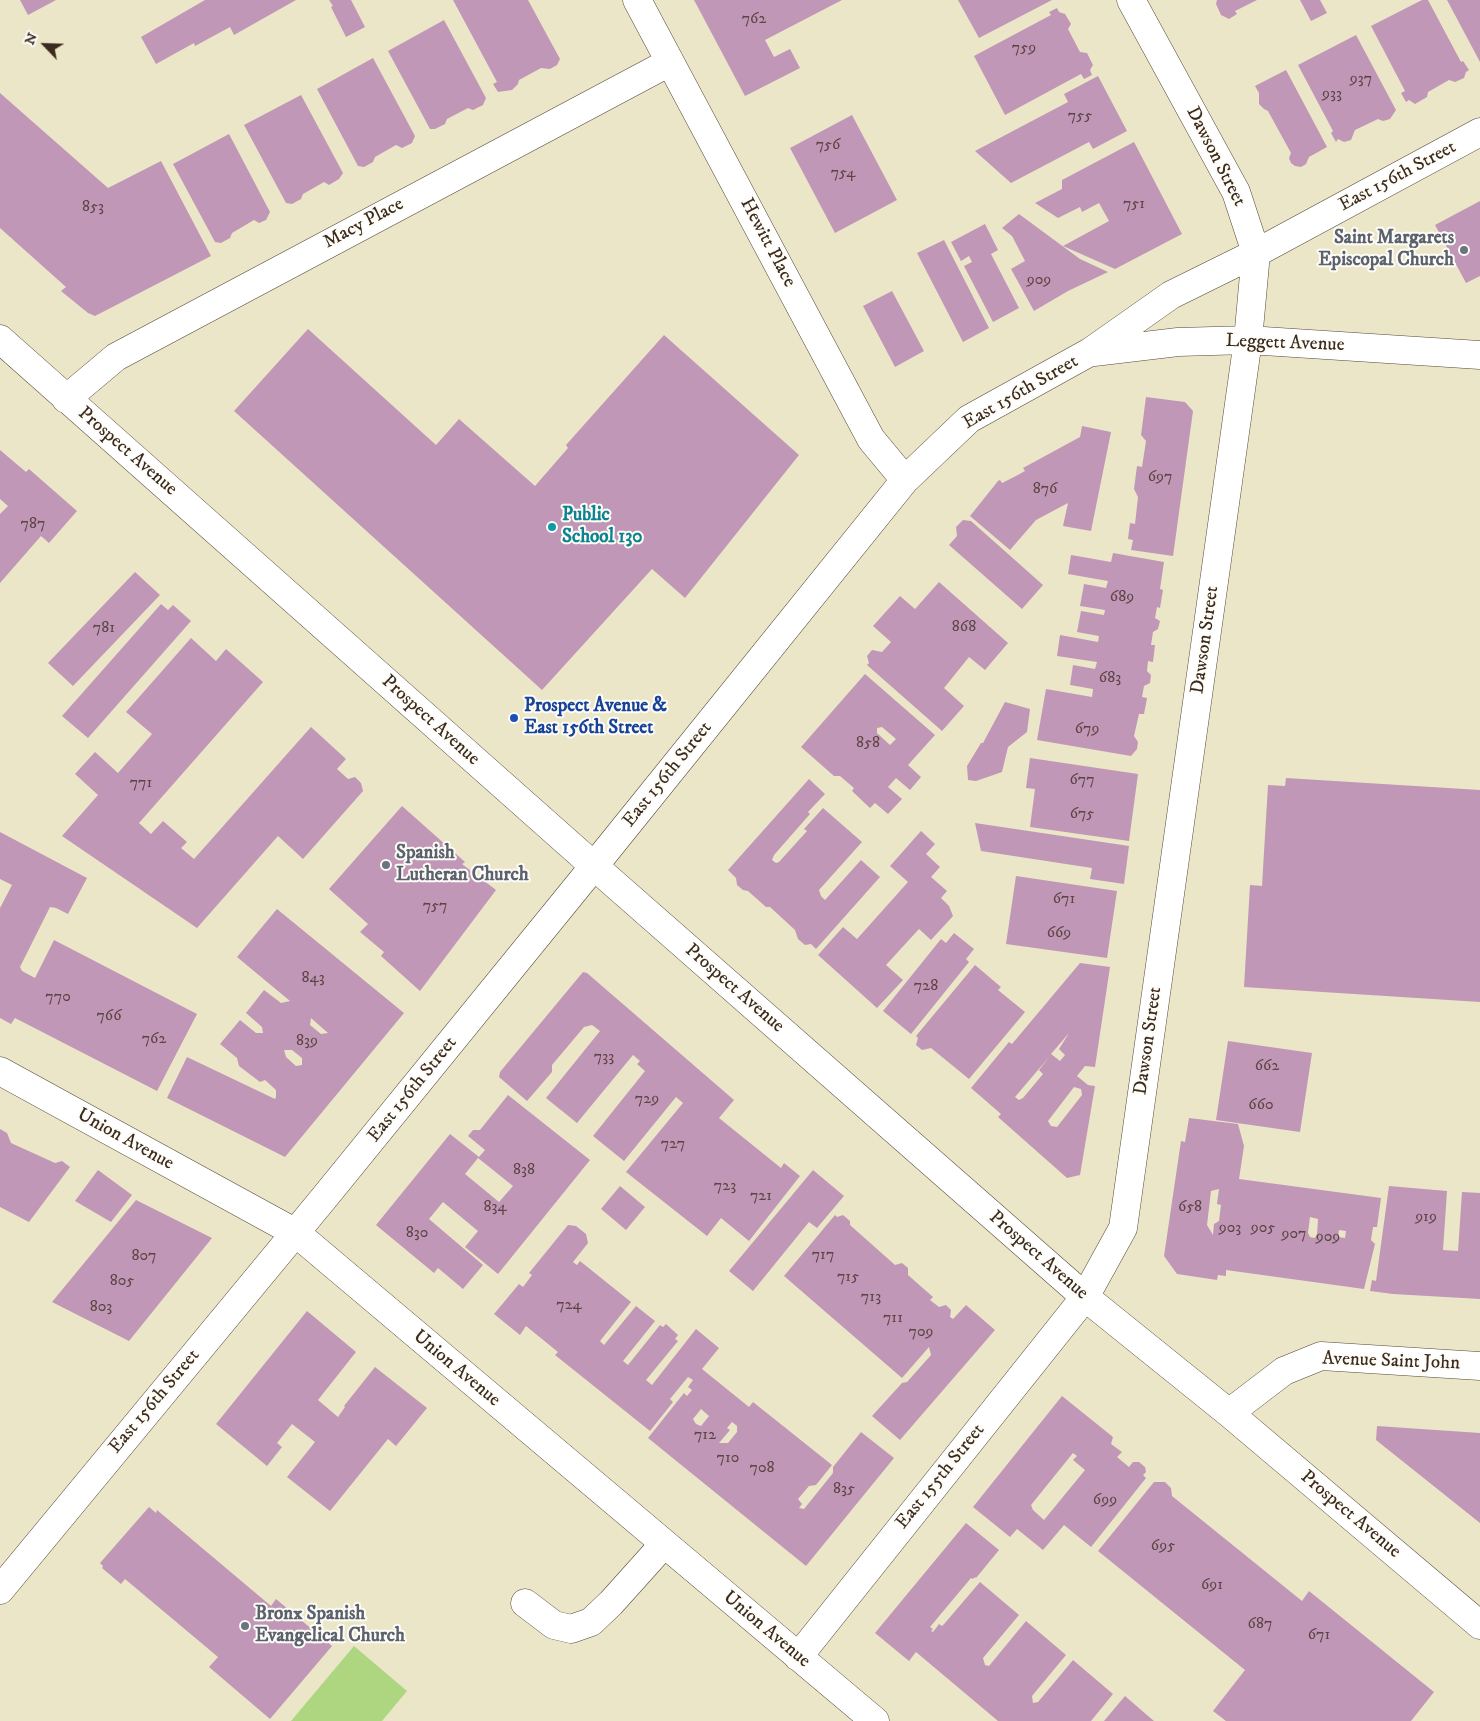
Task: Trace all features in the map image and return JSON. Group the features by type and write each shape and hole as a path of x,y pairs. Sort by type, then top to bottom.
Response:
{"street":[{"name":"Hewitt Place","path":"637,0 871,439 905,480"},
{"name":"Dawson Street","path":"1085,1297 1123,1228 1248,340 1256,253 1236,192 1131,0"},
{"name":"Macy Place","path":"66,398 116,357 670,62"},
{"name":"East 156th Street","path":"0,1590 296,1233 905,480 969,419 1090,352 1171,296 1256,253 1480,132"},
{"name":"Prospect Avenue","path":"0,339 594,866 1085,1297 1229,1413 1480,1625"},
{"name":"Leggett Avenue","path":"1090,352 1178,342 1248,340 1480,354"},
{"name":"Union Avenue","path":"0,1071 296,1233 875,1721"},
{"name":"East 155th Street","path":"798,1657 1085,1297"},
{"name":"Avenue Saint John","path":"1229,1413 1284,1371 1321,1356 1480,1366"},
{"path":"525,1603 554,1625 571,1629 592,1622 612,1603 664,1544"}],"green space":[{"path":"354,1646 407,1691 382,1721 291,1721"}],"building":[{"path":"20,0 56,0 28,15"},
{"path":"205,0 296,0 234,35 230,27 195,46 194,43 156,64 141,37"},
{"path":"329,0 351,0 365,27 346,37"},
{"path":"453,0 528,0 560,59 557,65 550,69 541,68 519,80 512,90 498,92 493,84 497,82"},
{"path":"694,0 842,0 765,40 774,57 790,49 800,68 745,96"},
{"path":"958,0 1052,0 979,38"},
{"path":"1217,0 1257,0 1235,11 1237,14 1229,19 1221,15 1216,4"},
{"path":"1300,0 1320,0 1327,13 1311,21"},
{"path":"1422,0 1428,0 1461,62 1463,61 1469,70 1464,78 1455,82 1449,80 1428,92 1427,97 1415,104 1409,100 1406,102 1401,93 1405,91 1371,26"},
{"path":"1447,0 1480,0 1480,62"},
{"path":"1057,8 1059,12 1065,14 1071,24 1068,29 1080,52 1087,53 1093,65 1090,70 1092,75 1084,79 1081,74 1005,115 974,56 1051,15 1049,12"},
{"path":"444,20 486,98 483,105 473,110 468,108 447,119 445,124 435,129 430,129 388,51"},
{"path":"1356,35 1396,110 1390,119 1383,121 1378,119 1355,130 1351,140 1344,142 1338,139 1336,142 1331,133 1333,131 1298,65"},
{"path":"373,58 415,136 412,143 402,148 396,145 375,157 373,162 364,167 358,166 317,89"},
{"path":"1286,70 1327,147 1309,157 1306,164 1301,167 1291,163 1289,158 1291,153 1268,111 1259,104 1259,93 1255,86"},
{"path":"1098,76 1127,131 1093,149 1089,142 1011,183 975,151 1068,102 1064,94"},
{"path":"0,93 108,188 161,161 211,256 95,316 88,313 61,291 66,287 0,228"},
{"path":"301,95 343,173 339,179 329,185 324,182 303,194 301,199 292,204 286,203 244,125"},
{"path":"852,115 897,200 835,233 790,148"},
{"path":"229,134 270,212 266,220 259,223 254,220 232,233 230,238 221,243 215,242 173,164"},
{"path":"1134,142 1182,234 1115,269 1063,246 1109,221 1099,203 1082,212 1080,207 1058,218 1035,203 1062,189 1062,180"},
{"name":"Saint Margarets Episcopal Church","path":"1480,201 1480,276 1466,283 1435,225"},
{"path":"1019,214 1080,259 1108,272 1068,291 1034,311 1011,269 1025,261 1012,236 1002,228"},
{"path":"985,224 998,250 991,254 1019,308 993,322 964,266 972,262 969,256 961,261 951,242"},
{"path":"944,240 989,328 963,342 917,253"},
{"path":"892,291 924,351 895,367 863,306"},
{"name":"Public School 130","path":"308,329 436,445 459,419 535,486 568,448 566,445 664,335 799,455 685,598 652,569 542,690 234,411"},
{"path":"1146,397 1185,402 1193,411 1173,556 1131,550 1133,540 1128,539 1130,523 1135,524 1138,497 1134,489 1137,466 1142,467 1146,441 1141,435"},
{"path":"1082,426 1111,432 1091,531 1063,526 1068,503 1036,520 1010,550 970,516 998,481 1000,480 1002,483 1014,477 1025,471 1023,468 1080,437"},
{"path":"0,450 26,472 29,469 77,511 49,543 41,536 0,583 0,514 8,506 0,499"},
{"path":"963,520 971,521 1043,585 1022,609 949,545 957,536 956,527"},
{"path":"1113,553 1164,562 1160,589 1163,590 1160,608 1157,607 1155,618 1160,621 1158,629 1153,632 1151,645 1155,645 1153,662 1148,661 1147,671 1151,675 1150,683 1144,686 1142,697 1147,698 1144,714 1139,714 1134,736 1138,742 1137,749 1131,756 1037,740 1046,689 1092,697 1093,689 1070,685 1073,665 1095,669 1097,662 1057,656 1060,635 1098,642 1099,636 1077,632 1081,611 1104,615 1105,610 1080,606 1084,584 1106,588 1108,581 1068,574 1071,555 1111,562"},
{"path":"135,572 160,595 73,686 48,663"},
{"path":"939,582 1008,643 985,670 969,657 944,688 964,706 942,731 867,665 869,663 867,656 872,650 882,652 891,642 873,626 900,596 915,609"},
{"path":"161,604 168,610 173,605 191,621 88,738 62,716"},
{"path":"191,638 216,661 226,649 263,682 139,823 151,834 163,821 187,842 181,848 194,859 311,727 346,759 337,769 348,779 355,777 361,783 363,791 303,859 278,836 197,928 62,836 98,795 75,774 95,752 118,773 152,734 126,712"},
{"path":"865,674 935,735 908,765 921,777 910,790 896,778 888,787 902,799 888,814 875,803 870,808 852,791 854,788 840,776 834,776 801,747","holes":["882,727 896,739 890,745 877,733 877,728"]},
{"path":"1005,702 1030,709 1027,732 1008,747 1002,772 976,781 968,780 967,766 981,743 983,743"},
{"path":"1030,758 1138,774 1129,841 1030,827 1035,789 1026,788"},
{"path":"1286,778 1480,790 1480,1002 1244,987 1250,885 1262,886 1268,785 1285,786"},
{"path":"809,779 825,794 808,812 810,814 774,855 772,860 776,863 779,862 807,831 804,829 823,808 862,842 819,890 821,896 825,900 861,860 880,877 816,949 811,944 805,945 798,939 795,930 770,907 766,907 748,891 743,890 737,885 736,878 728,870"},
{"path":"402,806 465,862 462,864 496,890 420,991 381,956 384,952 360,932 368,924 329,889"},
{"path":"975,823 1129,846 1124,884 1090,879 1092,868 981,851"},
{"path":"921,831 935,844 926,854 940,867 931,877 947,891 941,898 949,906 953,916 931,940 919,929 886,965 903,980 877,1008 818,955 843,927 857,939 908,882 890,866"},
{"path":"0,832 87,878 68,914 50,907 20,967 22,971 35,978 54,940 197,1014 157,1091 15,1018 11,1024 0,1018 0,908 12,885 0,879"},
{"path":"1016,876 1117,891 1107,958 1006,944"},
{"path":"277,909 404,1013 285,1157 167,1098 187,1057 275,1099 276,1097 276,1090 265,1080 260,1082 239,1066 237,1058 220,1044 240,1020 256,1033 263,1033 262,1027 246,1013 264,990 281,1003 290,1001 237,957","holes":["311,1018 328,1033 321,1034 310,1025","284,1050 292,1050 302,1058 302,1065 296,1066 286,1057"]},
{"path":"954,933 974,949 966,959 969,962 911,1034 883,1011 941,939 946,943"},
{"path":"1080,963 1110,967 1095,1067 1085,1066 1077,1076 1088,1085 1095,1086 1080,1175 1067,1178 998,1117 1001,1114 971,1088 1009,1042 1012,1044","holes":["1069,1033 1059,1049 1065,1055 1060,1061 1051,1054","1049,1057 1039,1070 1043,1074 1023,1098 1019,1100 1015,1097","1074,1087 1081,1089 1082,1095 1057,1127 1051,1126 1048,1121"]},
{"path":"975,965 1001,987 998,990 1025,1012 969,1079 931,1048 922,1050 916,1045 918,1038 916,1036"},
{"path":"583,972 587,973 734,1100 719,1118 781,1168 784,1163 800,1176 749,1241 721,1218 707,1236 626,1172 683,1103 676,1097 624,1161 593,1136 645,1071 637,1064 640,1061 633,1055 577,1123 546,1098 600,1031 592,1025 584,1027 552,1065 552,1072 527,1101 499,1077 500,1072"},
{"path":"1228,1041 1312,1053 1300,1132 1216,1120"},
{"path":"508,1095 590,1160 498,1274 465,1247 478,1231 443,1202 429,1219 483,1265 463,1289 438,1268 434,1273 376,1225 450,1134 479,1157 485,1150 468,1136 473,1130 480,1130","holes":["478,1158 513,1186 499,1202 465,1174"]},
{"path":"1189,1118 1238,1124 1244,1146 1239,1179 1381,1198 1377,1227 1373,1227 1371,1240 1375,1244 1364,1289 1226,1270 1226,1276 1218,1275 1217,1280 1177,1274 1164,1256 1181,1141 1185,1142","holes":["1219,1189 1217,1204 1221,1205 1219,1221 1214,1224 1213,1235 1207,1225 1211,1191","1310,1217 1318,1219 1315,1238 1310,1237 1308,1233","1339,1230 1346,1231 1345,1238 1338,1237"]},
{"path":"0,1129 7,1133 11,1143 55,1163 62,1161 70,1167 29,1222 0,1207"},
{"path":"98,1170 132,1195 111,1222 75,1201"},
{"path":"813,1170 844,1196 817,1228 809,1222 753,1291 729,1271"},
{"path":"620,1186 645,1207 626,1230 601,1209"},
{"path":"1389,1186 1447,1191 1443,1250 1458,1251 1462,1192 1480,1193 1480,1299 1370,1291 1372,1280 1376,1281"},
{"path":"136,1200 212,1238 129,1341 52,1302"},
{"path":"835,1215 837,1217 843,1215 850,1221 850,1225 895,1265 902,1263 908,1268 908,1275 933,1297 930,1300 939,1307 946,1305 951,1310 950,1317 953,1319 966,1305 995,1330 900,1440 872,1416 902,1383 907,1382 931,1355 929,1347 902,1378 784,1276"},
{"path":"568,1225 576,1226 586,1234 588,1243 573,1262 577,1265 580,1261 631,1302 600,1341 604,1345 636,1306 655,1321 623,1361 628,1365 660,1325 663,1327 666,1324 678,1335 675,1339 678,1341 646,1380 652,1385 696,1329 719,1348 702,1369 749,1407 753,1402 832,1465 816,1485 809,1486 798,1499 802,1504 799,1508 804,1509 833,1473 833,1467 861,1432 894,1458 806,1566 648,1438 684,1393 687,1396 692,1390 688,1387 693,1380 688,1377 670,1399 673,1402 650,1431 555,1355 558,1352 526,1326 520,1335 494,1314 519,1284 523,1287 532,1275 529,1273","holes":["701,1409 709,1416 701,1426 696,1424 693,1419","732,1422 737,1426 737,1432 728,1443 719,1443 730,1430 727,1428"]},
{"path":"307,1311 356,1352 318,1400 338,1417 344,1406 375,1367 427,1408 396,1446 388,1439 330,1511 287,1477 315,1442 292,1424 277,1443 282,1447 267,1466 216,1424"},
{"path":"1062,1396 1113,1437 1111,1444 1122,1452 1117,1457 1129,1467 1133,1462 1139,1462 1145,1467 1146,1472 1143,1475 1146,1478 1091,1547 1064,1525 1043,1550 1017,1529 1010,1537 973,1507","holes":["1073,1453 1077,1456 1073,1460 1085,1470 1044,1520 1033,1510 1031,1505"]},
{"path":"1377,1426 1480,1433 1480,1523 1376,1440"},
{"path":"1154,1482 1165,1482 1171,1488 1172,1496 1302,1601 1309,1591 1434,1692 1411,1721 1226,1721 1213,1711 1245,1670 1098,1551"},
{"name":"Bronx Spanish Evangelical Church","path":"149,1507 156,1513 157,1510 271,1606 276,1599 332,1646 270,1719 209,1667 218,1657 125,1579 121,1584 102,1568 103,1566 100,1563"},
{"path":"966,1523 999,1550 976,1578 971,1578 930,1627 933,1629 931,1631 933,1632 939,1624 942,1626 945,1623 980,1582 1019,1615 983,1658 985,1665 989,1666 1026,1621 1066,1655 1032,1696 1033,1703 1038,1702 1073,1660 1113,1694 1091,1721 998,1721 916,1652 909,1661 875,1633"},
{"path":"1125,1696 1140,1709 1154,1721 1104,1721"}],"place":[{"name":"Saint Margarets Episcopal Church","path":"1464,250"},
{"name":"Public School 130","path":"552,527"},
{"name":"Prospect Avenue & East 156th Street","path":"514,718"},
{"name":"Spanish Lutheran Church","path":"386,865"},
{"name":"Bronx Spanish Evangelical Church","path":"245,1626"}]}
